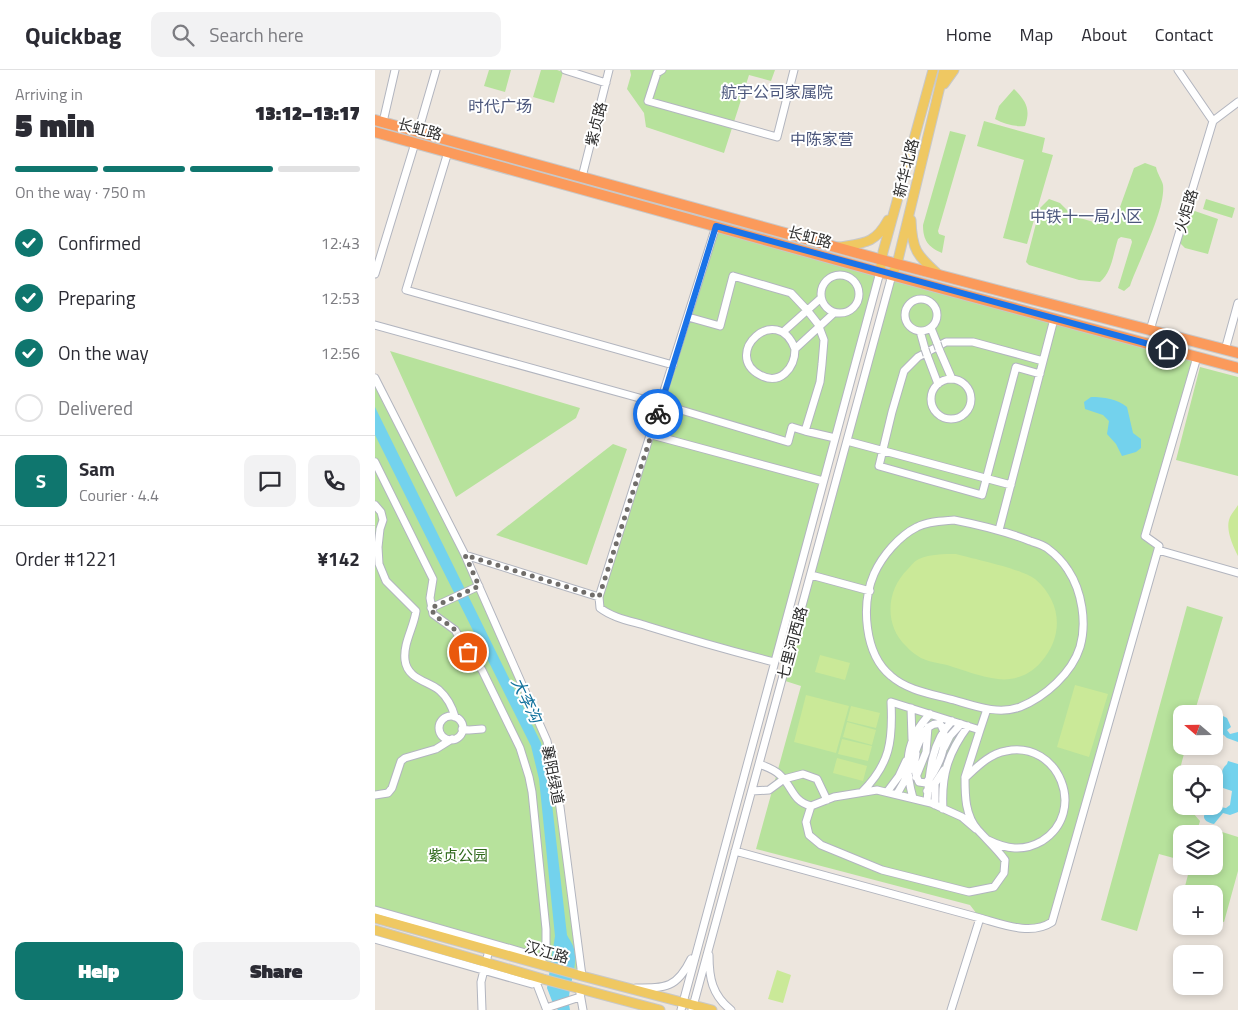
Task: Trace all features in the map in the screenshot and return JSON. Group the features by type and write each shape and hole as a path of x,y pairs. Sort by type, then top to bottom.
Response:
{"highway":[{"name":"长虹路","path":"379,121 897,264 1238,353"},
{"name":"长虹路","path":"375,132 880,272 1238,368"}],"main road":[{"name":"新华北路","path":"880,272 931,70"},
{"path":"938,98 943,85 953,70"},
{"name":"新华北路","path":"892,275 897,264 944,71"},
{"path":"839,248 867,243 881,234 896,207"},
{"path":"910,211 912,240 920,258 939,275"},
{"name":"汉江路","path":"375,918 490,947 682,1006 712,1010"},
{"name":"汉江路","path":"375,930 486,966 580,993 660,1010"}],"street":[{"path":"379,121 395,70"},
{"path":"418,132 435,70"},
{"path":"565,70 606,83"},
{"name":"紫贞路","path":"582,177 609,70"},
{"path":"662,70 657,73 648,101 777,137 794,70"},
{"path":"1178,70 1213,121 1238,102"},
{"name":"火炬路","path":"1150,330 1213,121"},
{"path":"375,274 415,143"},
{"path":"448,152 407,290 673,365"},
{"path":"716,226 599,597 600,608 607,613 677,636 774,662"},
{"name":"七里河西路","path":"682,1006 880,272"},
{"path":"839,274 844,275 853,279 859,288 860,295 857,304 849,312 834,312 826,307 821,298 822,288 829,278 839,274"},
{"name":"七里河西路","path":"692,1008 892,275"},
{"path":"688,317 720,326 733,276 791,293 807,310 819,327 824,340 820,382 805,431"},
{"path":"783,332 821,298"},
{"path":"923,299 935,306 937,315 931,328 919,331 911,328 905,320 905,311 914,300 923,299"},
{"path":"1225,350 1238,303"},
{"path":"795,349 834,312"},
{"path":"999,530 1054,319"},
{"path":"375,325 661,404 788,442 792,427 835,438"},
{"path":"931,328 952,379"},
{"path":"775,330 783,332 795,349 793,364 785,374 771,378 763,377 754,371 748,360 747,353 751,341 763,331 775,330"},
{"path":"919,331 938,384"},
{"path":"1040,374 1017,367 982,495 879,466 904,371 918,357 946,342 973,342 1043,361"},
{"path":"735,851 980,918 1032,929 1045,927 1052,922 1158,550 1159,546 1145,536 1197,357"},
{"name":"襄阳绿道","path":"375,378 465,555 477,587 547,741 560,807 582,976"},
{"path":"952,379 965,386 970,395 970,405 964,414 955,419 945,418 936,413 931,398 934,388 938,384 952,379"},
{"path":"651,435 823,481"},
{"path":"847,441 1011,485"},
{"path":"375,462 433,579 430,598 431,608 477,587"},
{"path":"375,505 381,512 383,520 378,547 379,564 382,572 386,581 416,611 408,640 405,661 410,672 438,690 451,704 455,717 461,722 462,729 459,736 436,750 405,758 401,761 392,788 388,794 375,795"},
{"path":"954,520 999,530 1046,547 1068,570 1081,602 1083,626 1080,647 1062,677 1031,702 1014,709 987,709 909,687 891,676 879,662 870,643 867,626 867,604 870,590 874,575 883,560 904,536 917,526 936,521 954,520"},
{"path":"1158,550 1238,573"},
{"path":"465,555 599,597"},
{"path":"811,575 870,590"},
{"name":"襄阳绿道","path":"431,608 433,614 455,630 468,652 482,670 520,748 532,792 546,929 544,963"},
{"path":"862,792 876,779 886,758 891,731 891,702 915,709 927,715 980,730"},
{"path":"915,709 919,729"},
{"path":"915,709 910,786 915,799"},
{"path":"976,828 969,814 965,797 965,778 987,709"},
{"path":"900,795 926,752 927,715"},
{"path":"913,751 919,729 927,715"},
{"path":"452,739 442,735 439,728 444,718 455,717"},
{"path":"935,805 932,781 933,758 947,734 950,722"},
{"path":"887,792 899,776 928,727 935,723 940,724 951,742 945,761 942,791 943,809"},
{"path":"947,734 965,725"},
{"path":"915,799 927,790 965,725"},
{"path":"462,729 482,729"},
{"path":"965,778 990,757 1005,751 1022,750 1037,755 1051,764 1060,777 1065,793 1064,809 1059,824 1048,837 1034,845 1019,849 1002,847 988,840"},
{"path":"932,781 938,765 945,761"},
{"path":"759,764 771,768 783,779 802,804 811,806 834,797 877,790 927,802 962,817 976,828 1005,860 1004,873 995,887 969,892 881,870 821,845 809,835 806,822 811,806"},
{"path":"752,791 769,790 783,779 803,774 817,779 827,800"},
{"path":"912,776 922,784 932,781"},
{"path":"900,795 910,786"},
{"path":"927,790 927,802"},
{"path":"375,910 490,947 481,982 481,1010"},
{"path":"951,1010 980,918"},
{"path":"375,939 486,966"},
{"path":"627,988 670,986 684,974 699,943"},
{"path":"709,946 709,978 717,994 731,1010"},
{"path":"540,981 549,1008 572,1000 580,993"},
{"path":"580,993 583,1010"}],"green space":[{"path":"489,70 511,70 505,92 484,86"},
{"path":"541,70 563,72 554,103 533,97"},
{"path":"630,70 775,70 771,81 749,75 724,153 646,127 644,113 627,89 631,75"},
{"path":"1014,89 1022,97 1026,106 1027,120 1025,126 1010,125 995,119 999,106"},
{"path":"984,121 1045,138 1042,152 1053,155 1027,244 1003,238 1024,160 977,146"},
{"path":"950,131 966,135 938,231 939,234 945,236 942,253 927,242 923,225"},
{"path":"1145,163 1156,167 1163,185 1163,195 1151,236 1130,286 1124,291 1118,288 1132,242 1131,239 1121,237 1118,239 1110,268 1100,282 1079,280 1029,265 1026,262 1040,208 1049,199 1060,203 1073,216 1097,223 1115,221 1134,168"},
{"path":"1206,199 1235,208 1232,218 1203,209"},
{"path":"1189,209 1218,219 1208,254 1185,248 1180,243"},
{"path":"716,226 880,272 774,662 677,636 600,608 599,597"},
{"path":"892,275 1197,357 1145,535 1159,546 1052,922 1032,929 980,918 970,905 756,849 801,686 779,679"},
{"path":"390,351 580,408 576,418 456,497"},
{"path":"1200,367 1238,377 1238,476 1176,460"},
{"name":"紫贞公园","path":"375,378 465,555 547,741 582,976 375,918"},
{"path":"613,444 627,449 587,565 496,535"},
{"path":"1238,505 1238,556 1228,524 1230,516"},
{"path":"956,554 1029,575 1044,588 1051,598 1057,619 1054,641 1037,667 1027,674 1016,678 1004,679 979,675 921,658 909,650 899,638 891,618 891,608 895,587 901,577 919,559 933,555"},
{"path":"1187,606 1223,617 1197,705 1173,705 1173,755 1184,755 1181,765 1173,765 1173,815 1195,815 1200,821 1199,825 1173,825 1173,858 1159,854 1137,931 1101,920"},
{"path":"820,655 850,663 845,680 815,672"},
{"path":"1075,685 1108,694 1089,757 1057,747"},
{"path":"806,695 849,706 836,753 794,742"},
{"path":"851,706 880,713 876,728 847,721"},
{"path":"847,722 876,730 872,745 843,737"},
{"path":"842,739 872,746 868,761 838,754"},
{"path":"837,758 867,766 863,781 833,773"},
{"path":"1223,832 1238,837 1238,871 1224,922 1223,885 1185,885 1188,875 1223,875"},
{"path":"777,970 791,975 783,1003 768,999"}],"water":[{"path":"1091,397 1110,399 1127,407 1133,433 1141,439 1141,448 1136,452 1122,456 1116,444 1107,434 1109,421 1103,415 1085,409 1084,402"},
{"path":"375,407 541,743 549,778 567,935 573,947 575,957 569,995 570,1010 558,1010 554,1006 547,988 555,936 539,779 531,746 375,435"},
{"path":"1223,716 1227,718 1231,727 1227,730 1230,734 1238,732 1238,742 1223,734"},
{"path":"1228,761 1238,764 1238,812 1230,815 1223,813 1223,808 1230,805 1232,791 1223,788 1223,769"},
{"path":"1205,815 1221,815 1214,824 1208,822"}],"way so far":[{"path":"468,652 455,630 433,614 431,608 479,586 465,555 599,597 658,414"}],"district":[{"name":"航宇公司家属院","path":"777,92"},
{"name":"时代广场","path":"500,106"},
{"name":"中陈家营","path":"822,139"},
{"name":"中铁十一局小区","path":"1086,216"}],"route":[{"path":"658,414 716,226 1167,349"}],"water label":[{"name":"大李沟","path":"527,700"}]}
